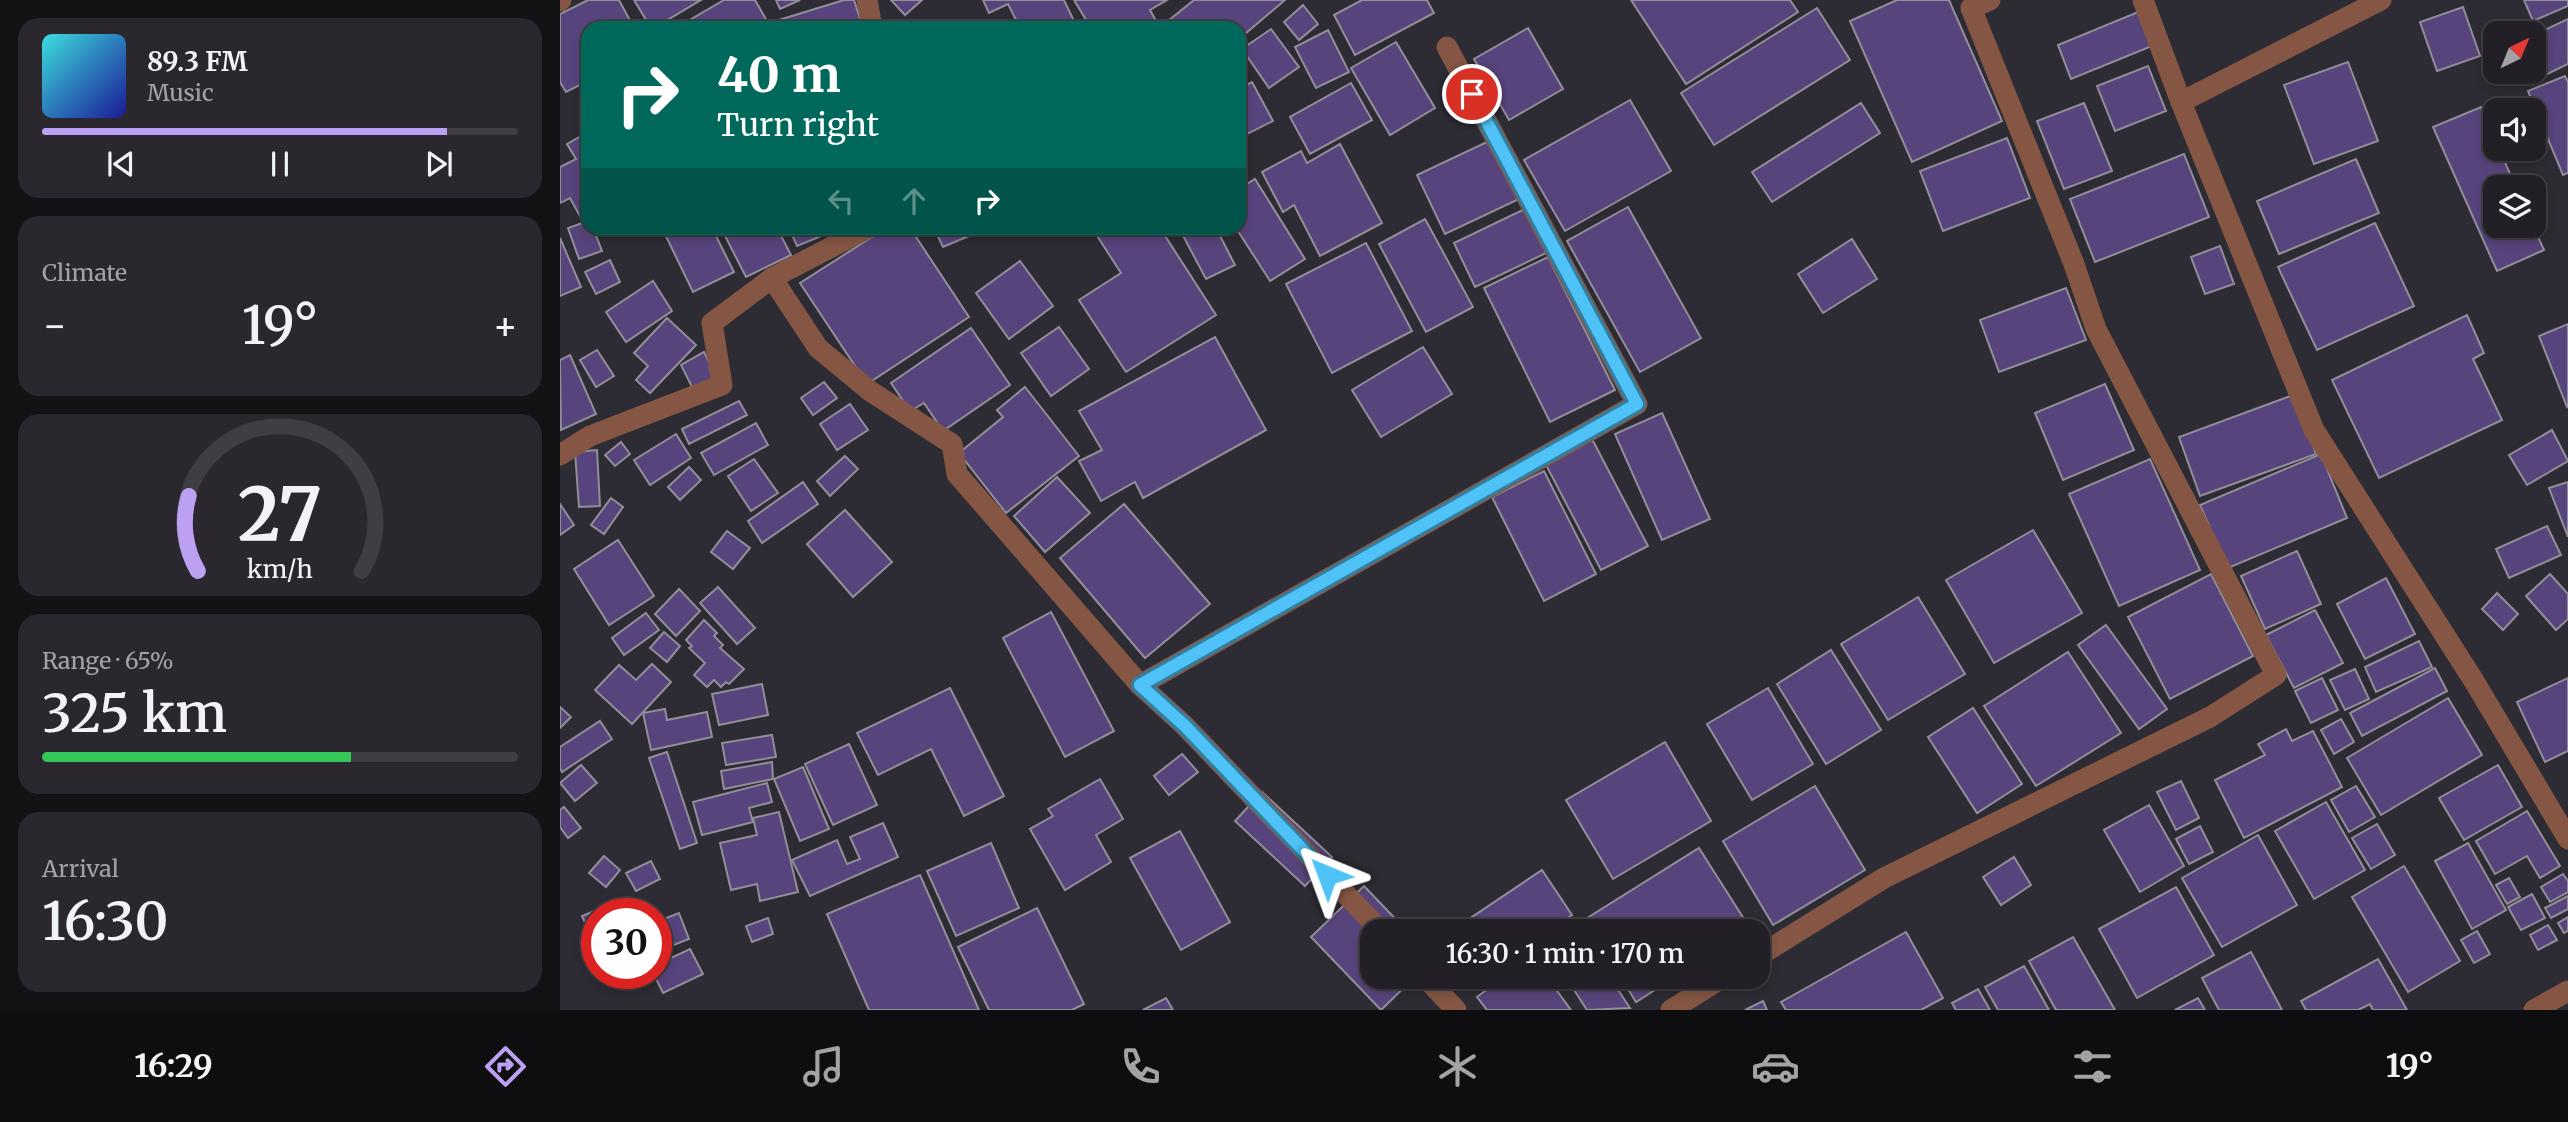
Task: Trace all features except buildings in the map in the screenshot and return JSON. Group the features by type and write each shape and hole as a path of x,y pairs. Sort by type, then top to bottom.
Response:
{"street":[{"path":"867,0 871,21"},
{"path":"1770,949 1884,878 2210,717 2276,675 2096,329 2074,264 1971,8 1990,0"},
{"path":"2143,0 2181,102 2314,430 2474,681 2568,839"},
{"path":"2181,102 2381,0"},
{"path":"1140,685 1637,404 1447,47"},
{"path":"560,455 590,436 722,385 712,323 772,278 855,235"},
{"path":"772,278 818,348 870,391 952,444 957,474 1140,685 1185,726 1370,919"},
{"path":"1436,989 1456,1010"},
{"path":"1671,1010 1705,989"},
{"path":"2534,1010 2568,991"}],"route":[{"path":"1327,875 1185,726 1140,685 1637,404 1472,94"}]}
